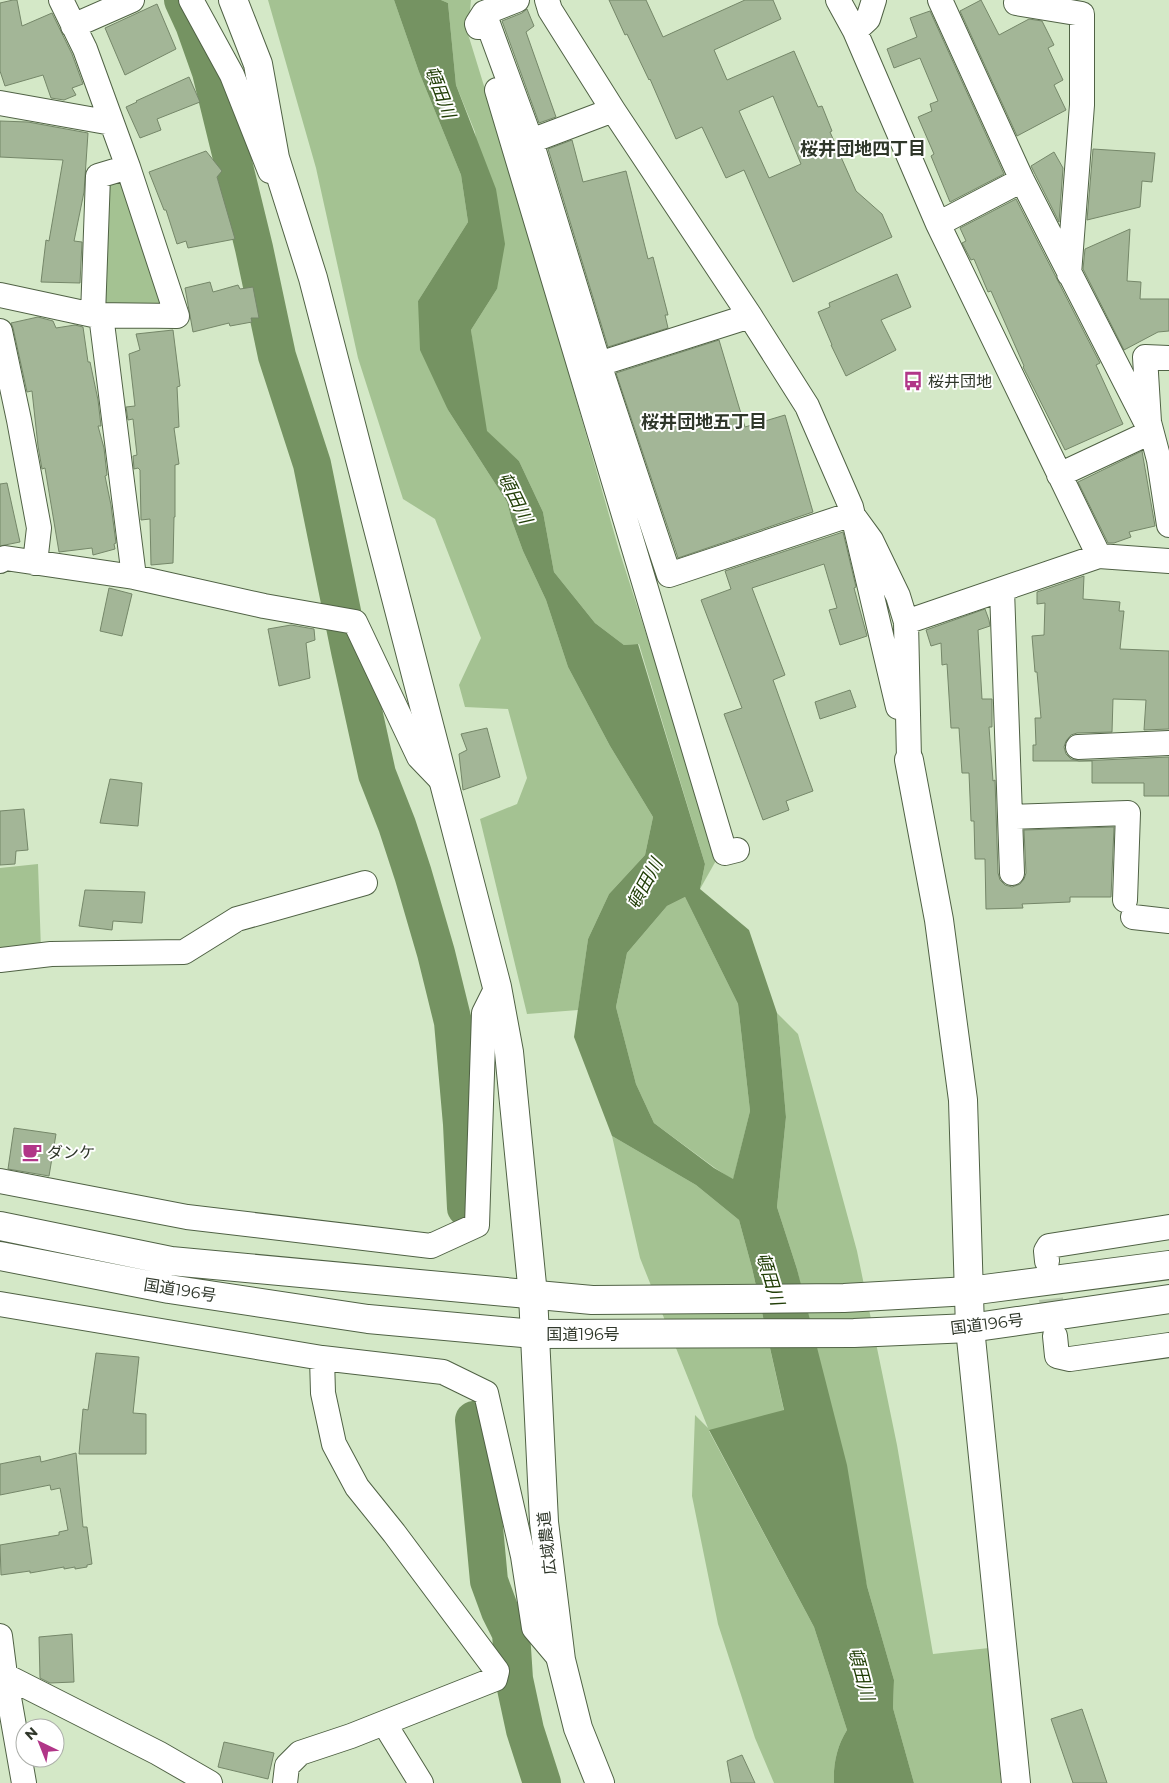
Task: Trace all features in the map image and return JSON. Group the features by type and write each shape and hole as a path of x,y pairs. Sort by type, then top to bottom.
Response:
{"main road":[{"name":"広域農道","path":"233,0 258,64 275,158 313,278 497,987 510,1052 533,1296 544,1522 561,1660 578,1728 600,1783"},
{"path":"909,760 939,920 963,1100 970,1328 1016,1783"},
{"name":"国道196号","path":"0,1226 171,1261 592,1300 844,1298 969,1291 1169,1265"},
{"name":"国道196号","path":"0,1256 169,1289 368,1319 534,1334 854,1333 970,1328 1169,1299"}],"street":[{"path":"0,295 97,315 177,316 128,167 85,49 61,0"},
{"path":"73,26 132,0"},
{"path":"192,0 232,75 271,174 286,194"},
{"path":"517,0 484,13 477,24 725,853 737,850"},
{"path":"838,0 855,31 938,224 1099,556"},
{"path":"855,31 868,19 874,0"},
{"path":"940,0 1022,180 1069,274 1159,441"},
{"path":"1010,1 1082,14 1082,105 1069,274"},
{"path":"545,3 807,406 852,514 909,760"},
{"path":"484,13 531,141 599,364 669,575 852,514"},
{"path":"0,103 112,123"},
{"path":"531,141 613,110"},
{"path":"128,167 98,176 97,315 134,577"},
{"path":"938,224 1022,180"},
{"path":"599,364 750,316"},
{"path":"0,331 39,528 35,563"},
{"path":"1169,358 1145,357 1149,422 1159,441 1159,460 1169,525"},
{"path":"1059,475 1159,441"},
{"path":"852,514 871,540 898,596 906,622 909,760"},
{"path":"906,622 1099,556 1169,561"},
{"path":"0,561 5,558 134,577 264,606 355,622 419,757 444,783"},
{"path":"1002,590 1012,873"},
{"path":"1078,747 1169,743"},
{"path":"1010,817 1128,813 1129,909 1169,921"},
{"path":"0,960 51,954 184,952 237,918 365,883"},
{"path":"0,1181 187,1217 431,1246 477,1225 484,1013 497,987"},
{"path":"1047,1261 1046,1251 1049,1246 1169,1227"},
{"path":"0,1304 322,1358 443,1372 486,1393 523,1556 534,1628 561,1660"},
{"path":"1055,1336 1057,1356 1070,1359 1169,1345"},
{"path":"285,1783 286,1766 300,1753 384,1723 495,1679 497,1671 394,1533 357,1488 334,1444 323,1393 322,1358"},
{"path":"0,1636 3,1674 24,1783"},
{"path":"3,1674 210,1783"},
{"path":"384,1723 421,1783"}],"shaded area":[{"path":"268,0 394,0 419,72 461,175 468,222 418,301 448,410 507,502 523,551 546,600 568,667 610,746 653,817 645,855 609,894 588,939 578,1010 527,1014 480,819 517,804 527,778 508,709 465,707 459,685 481,638 435,519 403,499 358,358 316,168"},
{"path":"441,0 471,0 468,34 521,206 619,550 718,857 700,889 705,864 639,644 624,645 595,623 554,572 543,512 519,461 484,431 471,330 497,289 475,132 456,85 448,3"},
{"path":"126,176 169,309 99,309 106,183"},
{"path":"38,864 41,950 0,954 0,868"},
{"path":"685,897 738,1004 750,1111 733,1180 654,1123 636,1084 616,1007 627,953 667,906"},
{"path":"777,1013 798,1034 857,1251 897,1445 933,1654 989,1648 1001,1783 914,1783 893,1708 894,1680 867,1586 797,1269 777,1207 786,1117"},
{"path":"612,1136 696,1185 739,1220 752,1268 784,1411 709,1431 814,1627 847,1730 836,1755 834,1783 774,1783 755,1738 718,1624 692,1496 695,1415 708,1428 640,1258"}],"water":[{"name":"頓田川","path":"394,0 441,0 448,3 456,85 496,189 505,244 497,289 471,330 487,431 519,461 543,512 554,572 595,623 624,645 638,644 705,864 700,889 749,930 777,1013 786,1117 777,1207 797,1269 847,1465 867,1586 894,1680 893,1708 914,1783 834,1783 836,1755 847,1730 814,1627 709,1430 784,1410 752,1268 739,1220 696,1185 612,1136 574,1037 588,939 609,894 645,855 653,817 610,746 568,667 546,600 523,551 507,502 448,410 420,350 418,301 468,222 461,175 419,72","holes":["685,897 738,1004 750,1111 733,1179 714,1168 654,1123 636,1084 616,1007 627,953 667,906"]}],"building":[{"path":"17,0 22,26 52,13 72,54 83,84 72,88 76,95 64,100 51,98 43,75 5,86 0,71 0,3"},
{"path":"609,0 646,0 663,37 745,0 773,0 781,19 714,50 727,80 794,51 818,107 822,106 832,131 830,132 856,191 882,214 892,237 793,282 744,170 726,178 702,127 676,139 650,79 627,34 625,35","holes":["773,96 801,164 769,178 739,111"]},
{"path":"981,0 999,35 1029,19 1042,21 1054,45 1048,48 1063,80 1054,85 1066,110 1017,136 960,11"},
{"path":"157,4 176,49 125,75 105,28"},
{"path":"527,9 534,26 526,32 556,117 539,123 502,21"},
{"path":"930,11 1004,174 950,202 931,156 934,154 918,117 932,111 930,104 938,101 920,58 894,68 887,49 917,37 910,18"},
{"path":"189,77 200,102 157,119 161,130 140,138 126,107"},
{"path":"0,121 28,122 88,133 84,192 74,241 82,242 80,283 41,282 46,240 49,241 63,160 0,157"},
{"path":"572,140 583,182 626,171 648,259 653,257 668,315 665,315 668,328 608,347 548,149"},
{"path":"1093,149 1155,153 1152,182 1142,181 1140,207 1087,220"},
{"path":"206,151 222,171 217,177 235,239 188,248 186,241 177,244 166,210 164,210 149,172"},
{"path":"1054,152 1063,168 1059,222 1031,166"},
{"path":"1016,199 1100,363 1096,365 1123,424 1065,450 1023,367 991,291 988,292 974,259 971,260 962,243 966,241 960,228"},
{"path":"1130,229 1127,281 1141,282 1140,299 1169,299 1169,331 1158,332 1124,350 1083,269 1085,249"},
{"path":"897,274 911,307 881,320 896,350 846,376 818,312 830,307 829,303"},
{"path":"210,282 213,292 238,285 240,289 253,287 259,318 251,318 252,322 230,326 229,323 193,332 185,288"},
{"path":"38,317 53,321 56,328 75,325 83,327 88,362 90,362 98,400 101,426 98,426 104,448 107,475 105,476 111,505 116,543 114,544 115,549 93,555 92,548 59,552 45,468 42,469 38,446 32,391 27,392 11,323"},
{"path":"173,330 180,386 177,387 179,427 174,428 179,464 175,465 173,563 151,565 150,519 141,520 140,470 138,468 134,469 133,456 137,455 133,419 128,420 126,407 135,406 129,354 140,350 136,334"},
{"path":"719,340 745,427 785,415 813,512 678,558 616,373"},
{"path":"1142,451 1155,526 1129,532 1131,537 1114,543 1108,543 1078,482"},
{"path":"7,483 20,542 0,546 0,484"},
{"path":"843,532 856,587 854,588 867,636 840,645 829,610 837,608 824,564 752,588 785,675 773,680 813,791 786,801 789,810 763,820 724,714 742,708 701,600 731,589 725,571"},
{"path":"1084,576 1083,599 1120,602 1119,611 1124,611 1120,649 1169,651 1169,729 1144,730 1146,700 1113,699 1112,732 1077,733 1071,735 1066,741 1064,747 1066,754 1071,759 1079,761 1033,761 1033,745 1036,745 1035,718 1041,718 1032,636 1044,635 1045,603 1037,604 1037,592"},
{"path":"109,588 132,594 122,636 100,631"},
{"path":"985,609 990,626 978,630 982,699 992,699 992,727 989,727 993,781 995,780 998,873 1000,880 1005,885 1012,887 1020,884 1024,879 1026,873 1024,830 1114,827 1111,897 1070,897 1070,902 1022,904 1023,908 986,909 985,859 975,859 974,821 971,821 969,773 962,773 959,728 951,728 947,664 942,665 941,643 931,646 926,630"},
{"path":"291,625 314,629 315,640 306,643 310,678 279,686 268,629"},
{"path":"850,690 856,707 820,719 815,702"},
{"path":"487,728 500,777 463,790 459,754 467,750 461,734"},
{"path":"1169,757 1169,796 1144,796 1144,783 1092,783 1092,761 1079,761"},
{"path":"110,779 142,783 138,826 100,823"},
{"path":"24,809 28,850 16,851 15,864 0,865 0,811"},
{"path":"85,890 145,892 142,923 113,921 112,930 79,926"},
{"name":"ダンケ","path":"14,1128 56,1134 49,1176 8,1169"},
{"path":"96,1353 139,1357 133,1413 146,1414 146,1454 79,1454 83,1409 88,1410"},
{"path":"76,1453 83,1527 87,1527 92,1564 75,1569 75,1567 64,1569 64,1567 30,1573 30,1571 1,1575 0,1545 59,1535 59,1532 68,1530 60,1488 51,1490 50,1485 0,1495 0,1464 40,1456 41,1462"},
{"path":"72,1634 74,1682 50,1683 40,1678 39,1637"},
{"path":"1082,1709 1107,1783 1073,1783 1051,1719"},
{"path":"224,1742 274,1753 268,1779 218,1767"},
{"path":"742,1755 755,1783 731,1783 727,1761"}],"waterway":[{"path":"183,0 194,24 211,72 254,248 277,356 312,464 377,774 397,825 413,874 436,953 453,1022 462,1124 466,1208"},
{"path":"474,1420 489,1581 500,1611 511,1633 514,1679 525,1730 542,1783"}],"tunnel":[{"path":"1047,1263 1055,1334"}],"place":[{"name":"桜井団地","path":"913,381"},
{"name":"ダンケ","path":"32,1152"}],"district":[{"name":"桜井団地四丁目","path":"863,149"},
{"name":"桜井団地五丁目","path":"704,422"}]}
